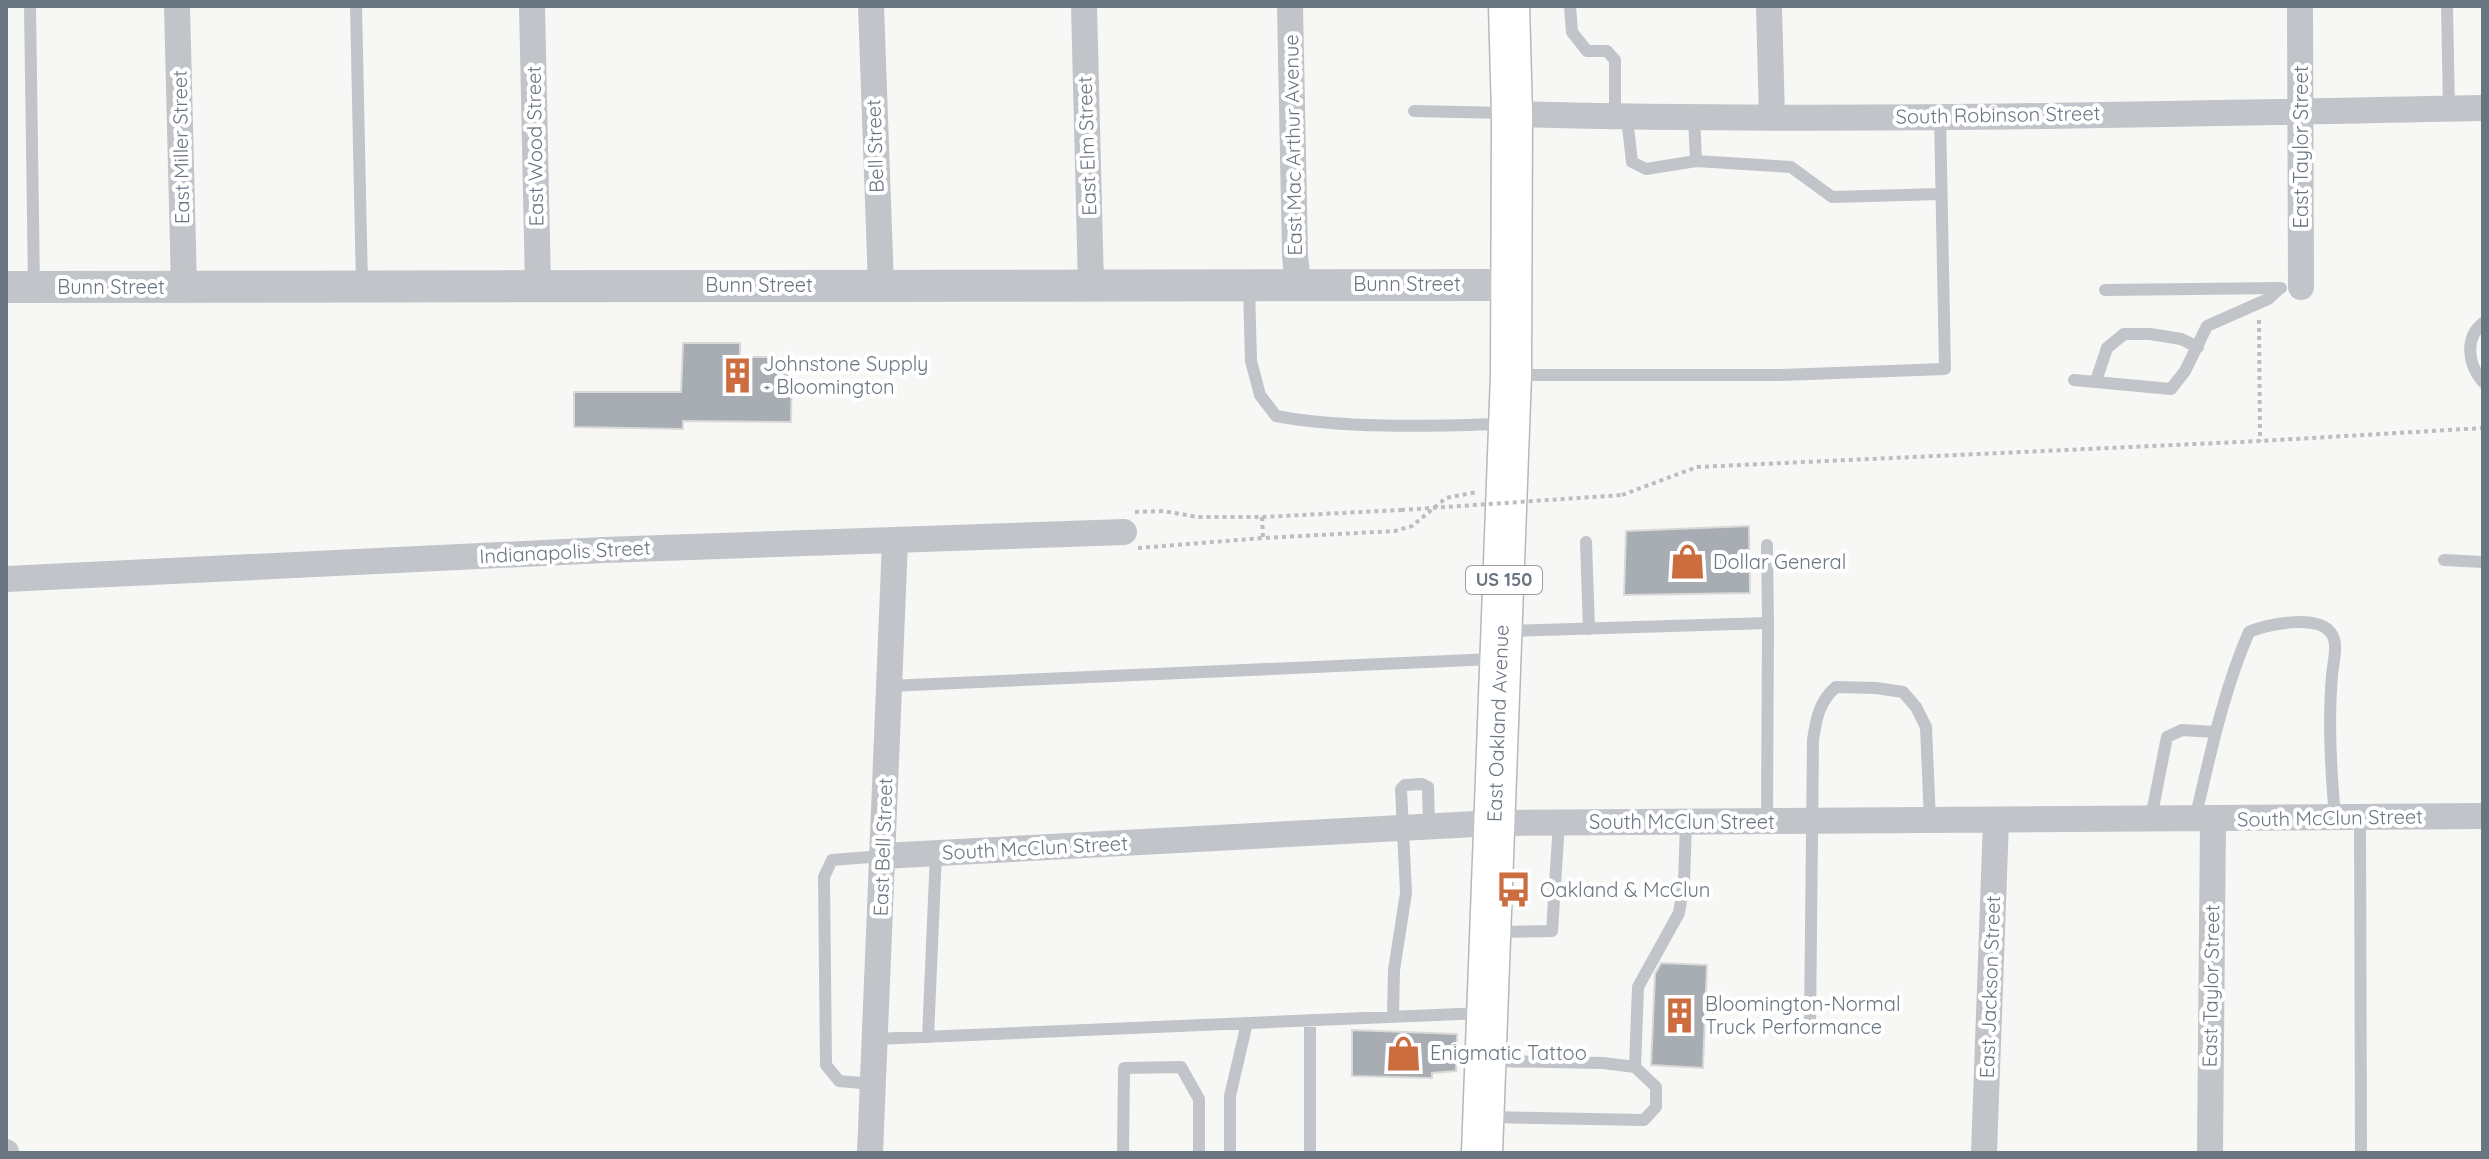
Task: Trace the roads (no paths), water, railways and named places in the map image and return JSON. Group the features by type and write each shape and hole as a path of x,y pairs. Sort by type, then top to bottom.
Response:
{"main road":[{"name":"East Oakland Avenue","path":"1483,1135 1511,375 1513,285 1509,6"}],"street":[{"name":"East Miller Street","path":"177,6 184,287"},
{"name":"East Wood Street","path":"532,6 538,286"},
{"name":"Bell Street","path":"871,6 881,286"},
{"name":"East Elm Street","path":"1084,6 1091,286"},
{"name":"East Mac Arthur Avenue","path":"1290,6 1298,284"},
{"path":"1769,6 1772,118"},
{"name":"East Taylor Street","path":"2290,287 2301,112 2300,6"},
{"name":"South Robinson Street","path":"1512,114 1772,118 2483,108"},
{"name":"Bunn Street","path":"20,287 1513,285"},
{"name":"Indianapolis Street","path":"6,579 604,550 1124,532"},
{"name":"East Bell Street","path":"870,1153 895,541"},
{"name":"South McClun Street","path":"883,856 1494,823 2483,816"},
{"name":"East Taylor Street","path":"2204,819 2210,1153"},
{"name":"East Jackson Street","path":"1984,1153 1996,821"}],"lane":[{"path":"20,287 30,6"},
{"path":"356,6 362,286"},
{"path":"1570,6 1572,32 1587,51 1607,51 1615,60 1621,118 1632,162 1646,169 1696,161 1791,167 1832,197 1941,194"},
{"path":"2447,6 2449,109"},
{"path":"1414,111 1512,114"},
{"path":"1511,375 1781,375 1945,369 1940,116"},
{"path":"1694,117 1696,161"},
{"path":"1249,284 1251,361 1260,395 1276,416 1310,422 1509,423"},
{"path":"2105,290 2290,287"},
{"path":"2074,380 2171,389 2185,371 2207,326 2290,287"},
{"path":"2483,323 2470,343 2471,362 2483,382"},
{"path":"2096,381 2107,348 2124,334 2181,339 2198,347"},
{"path":"1586,542 1589,629"},
{"path":"1767,545 1767,822"},
{"path":"2444,560 2483,562"},
{"path":"2204,819 2215,732 2249,632 2263,625 2300,622 2323,626 2332,634 2335,646 2330,712 2348,818 2361,1153"},
{"path":"889,686 1502,645 1589,629 1768,623"},
{"path":"1810,1025 1813,740 1826,695 1836,687 1903,692 1916,707 1926,727 1930,821"},
{"path":"2151,820 2167,737 2182,730 2215,732"},
{"path":"1490,932 1552,931 1559,823"},
{"path":"1635,1067 1638,987 1679,913 1684,881 1686,823"},
{"path":"1393,1016 1394,970 1416,828"},
{"path":"928,1037 936,853"},
{"path":"873,1084 839,1081 826,1065 824,877 832,860 883,856"},
{"path":"875,1039 1487,1013"},
{"path":"1310,1020 1310,1153"},
{"path":"1230,1153 1230,1096 1247,1023"},
{"path":"1483,1135 1644,1120 1656,1107 1656,1087 1635,1067 1603,1063 1486,1061"},
{"path":"1123,1153 1124,1068 1181,1067 1199,1099 1199,1153"}],"place":[{"name":"Johnstone Supply - Bloomington","path":"737,375"},
{"name":"Dollar General","path":"1687,562"},
{"name":"Oakland & McClun","path":"1514,890"},
{"name":"Bloomington-Normal Truck Performance","path":"1679,1015"},
{"name":"Enigmatic Tattoo","path":"1404,1053"}]}
